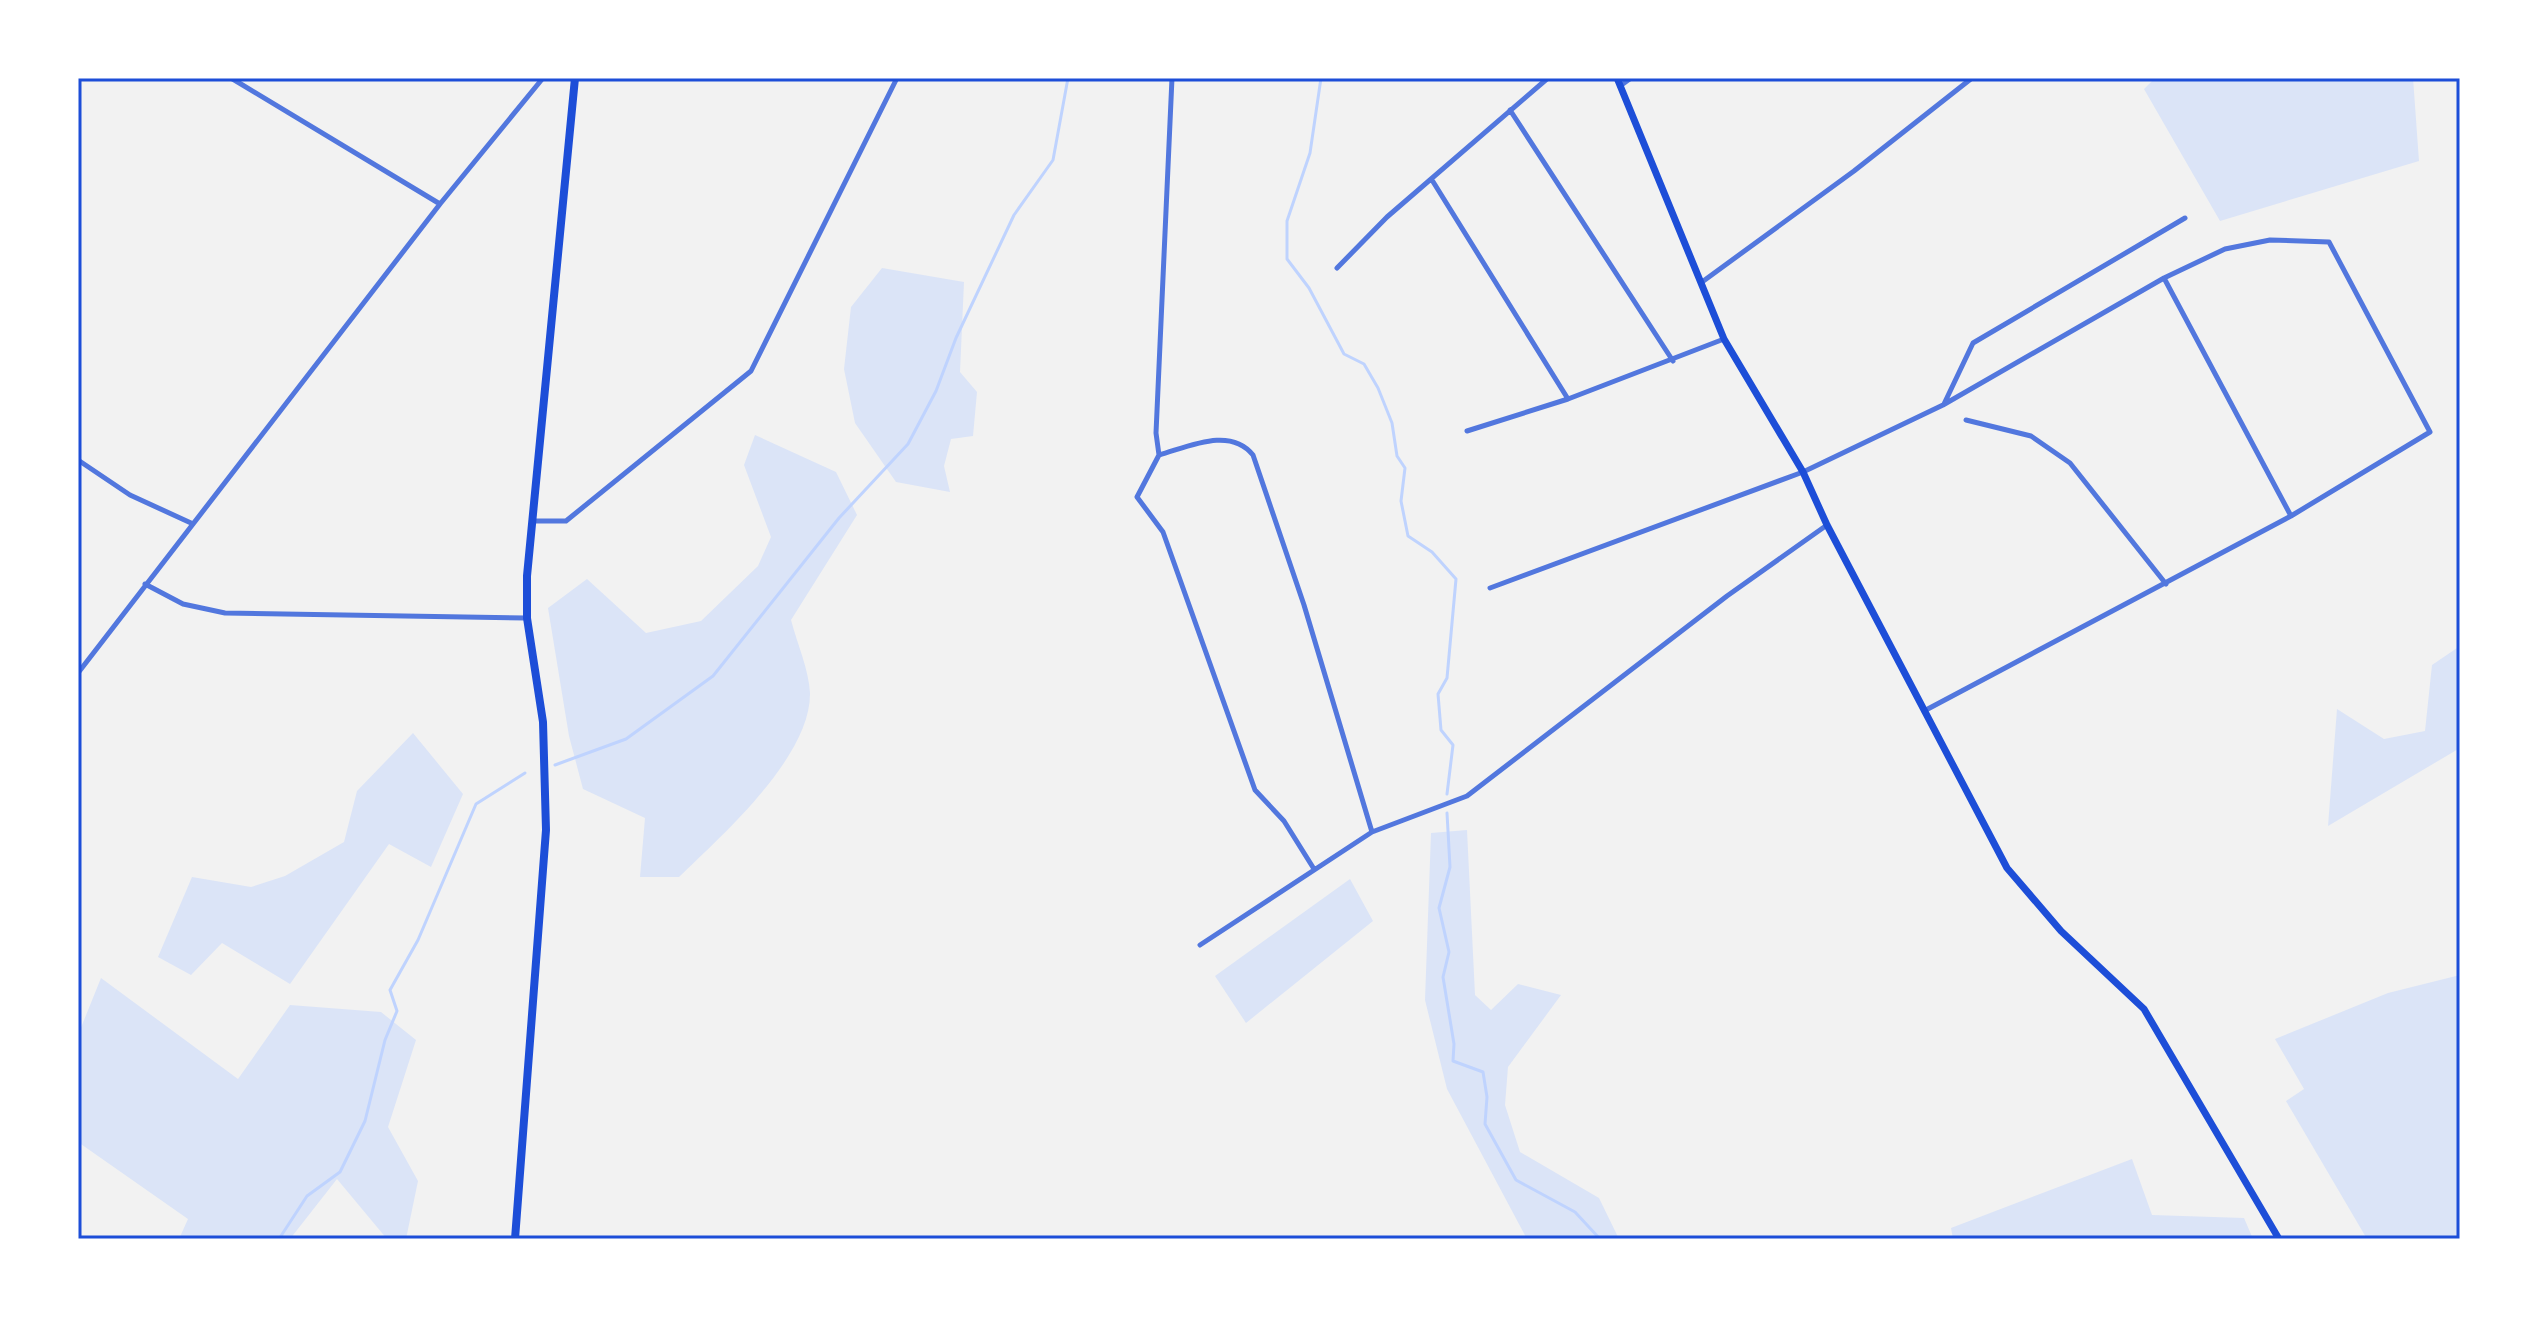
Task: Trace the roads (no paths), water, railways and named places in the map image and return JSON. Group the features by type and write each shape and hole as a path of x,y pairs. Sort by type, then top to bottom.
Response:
{"main road":[{"path":"515,1239 546,830 543,722 527,618 532,521 575,78"},
{"path":"1619,82 1724,339 1803,472 1827,525 2007,868 2061,931 2144,1009 2279,1239"}],"street":[{"path":"231,78 440,204"},
{"path":"78,673 440,204 543,78"},
{"path":"532,521 566,521 751,371 897,78"},
{"path":"1172,78 1156,433 1159,455 1137,497 1163,532 1255,790 1284,821 1314,869"},
{"path":"1337,268 1376,227 1548,78"},
{"path":"1619,82 1631,78"},
{"path":"1702,282 1972,78"},
{"path":"1510,110 1673,361"},
{"path":"1432,180 1568,399"},
{"path":"1943,405 1973,343 2185,218"},
{"path":"1490,588 1803,472 1943,405 2164,278 2225,249 2270,240 2329,242 2430,432 2291,516 1924,711"},
{"path":"2164,278 2291,516"},
{"path":"1467,431 1568,399 1724,339"},
{"path":"1966,420 2031,436 2070,463 2166,584"},
{"path":"1159,455 1215,439 1245,445 1253,455 1304,605 1372,832"},
{"path":"78,460 130,495 191,523"},
{"path":"1200,945 1372,832 1467,796 1827,525"},
{"path":"145,584 183,604 225,613 527,618"}],"waterway":[{"path":"555,765 626,739 713,676 839,518 908,444 936,391 956,338 1014,215 1053,160 1068,78"},
{"path":"1321,78 1310,153 1287,221 1287,259 1309,288 1344,354 1364,364 1378,388 1392,423 1397,456 1405,468 1401,501 1408,536 1432,552 1456,579 1447,678 1438,694 1441,730 1453,745 1447,794"},
{"path":"279,1239 307,1196 340,1172 365,1121 385,1040 397,1011 390,990 418,940 476,804 525,773"},
{"path":"1447,813 1450,867 1439,908 1449,952 1443,977 1454,1044 1453,1061 1483,1072 1487,1097 1485,1124 1516,1180 1575,1212 1600,1239"}]}
